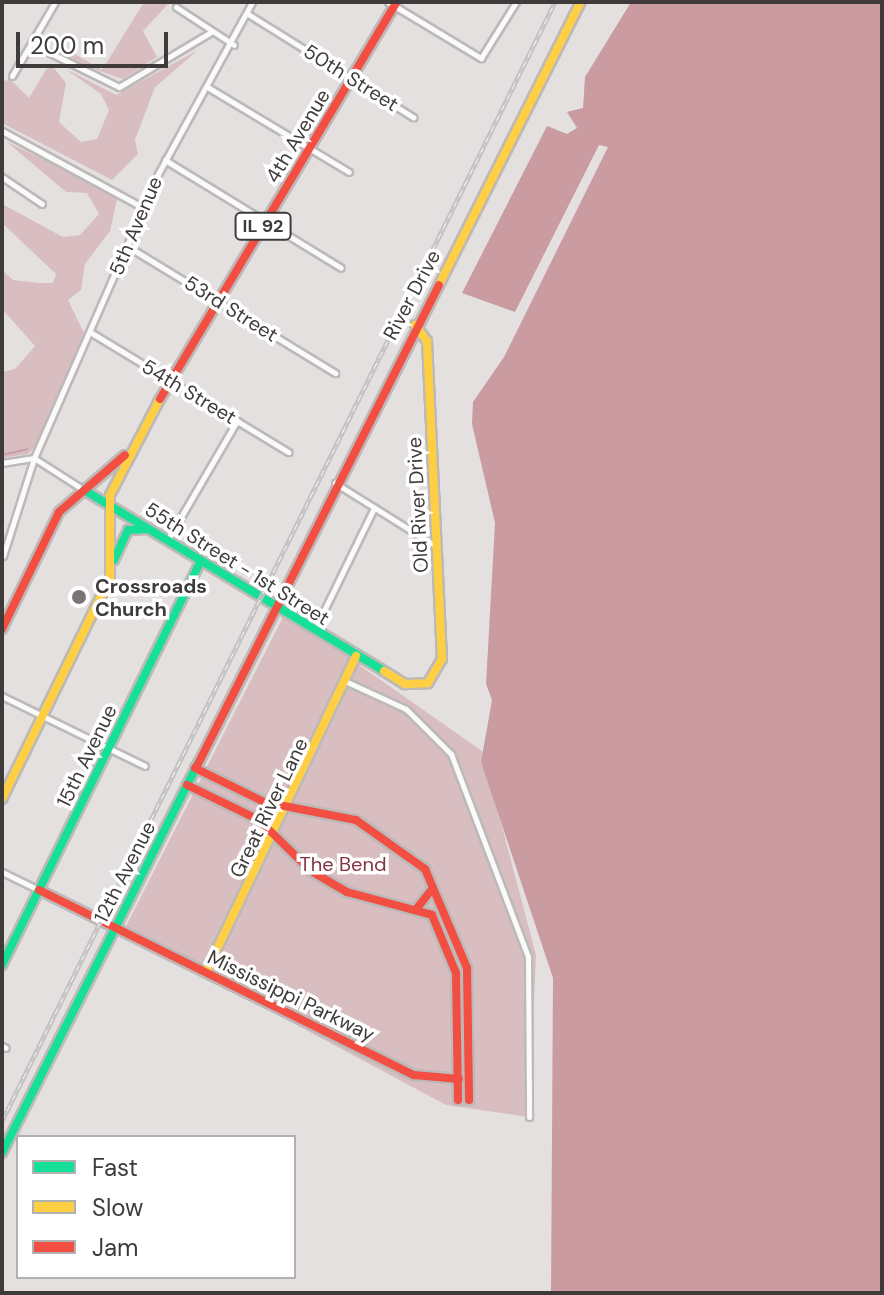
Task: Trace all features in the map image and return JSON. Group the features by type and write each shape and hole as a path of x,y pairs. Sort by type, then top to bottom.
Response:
{"street":[{"path":"12,76 55,2"},
{"name":"5th Avenue","path":"3,556 34,458 165,160 234,45 252,2"},
{"path":"393,3 481,58 516,2"},
{"name":"River Drive","path":"274,605 581,2"},
{"name":"4th Avenue","path":"109,504 129,451 352,78 393,3"},
{"path":"176,7 234,45"},
{"name":"50th Street","path":"248,14 413,117"},
{"path":"32,44 119,87 211,32"},
{"path":"209,88 349,172"},
{"path":"2,131 144,208"},
{"path":"165,160 341,268"},
{"path":"2,177 42,204"},
{"name":"53rd Street","path":"127,246 335,373"},
{"name":"Old River Drive","path":"415,325 427,341 442,659 428,683"},
{"name":"54th Street","path":"90,332 288,452"},
{"path":"168,539 237,421"},
{"name":"4th Avenue","path":"84,490 129,451"},
{"path":"2,463 34,458"},
{"name":"55th Street - 1st Street","path":"34,458 405,684 428,683"},
{"path":"335,483 436,546"},
{"name":"IL 92","path":"2,629 59,512 84,490"},
{"name":"IL 92","path":"2,799 114,560 109,504"},
{"path":"314,630 374,508"},
{"path":"114,560 128,530 153,530"},
{"name":"15th Avenue","path":"2,965 201,560"},
{"name":"12th Avenue","path":"2,1153 274,605"},
{"name":"Great River Lane","path":"206,972 288,807 356,656"},
{"path":"345,681 406,709 451,754 528,957 529,1117"},
{"path":"2,696 145,766"},
{"path":"195,768 288,807 344,817 390,838 425,869 467,968 469,1100"},
{"path":"187,785 259,820 274,836 347,892 418,907 439,925 455,963 458,1100"},
{"path":"2,872 39,890"},
{"path":"418,907 432,889"},
{"name":"Mississippi Parkway","path":"39,890 414,1075 469,1079"}],"green space":[{"path":"144,2 170,2 143,31 157,57 123,79 65,59 70,51 102,70"},
{"path":"198,50 155,87 135,140 138,154 112,180 2,123 2,81 11,80 29,98 50,63 66,83 59,122 81,142 97,139 109,110 101,94 64,68 116,95"},
{"path":"7,142 118,195 110,231 85,264 81,290 68,300 85,335 38,444 28,454 2,458 2,372 15,369 35,346 2,309 2,270 13,280 39,283 53,283 56,274 2,223 2,204 63,237 80,235 99,214 87,193 66,192"},
{"name":"The Bend","path":"285,613 482,751 536,955 529,1117 446,1105 123,932"}],"shaded area":[{"path":"631,2 882,2 882,1293 551,1293 553,978 481,762 492,700 486,684 495,523 472,424 473,402 504,357 608,147 599,145 515,312 462,293 547,126 567,134 577,128 567,112 583,108 585,77"}],"waterway":[{"path":"2,455 27,449"}],"railway":[{"path":"2,1121 555,2"}],"traffic: fast":[{"path":"84,490 384,671"},
{"path":"114,560 128,530 147,529"},
{"path":"2,965 201,560"},
{"path":"2,1153 198,764"}],"traffic: slow":[{"path":"439,285 581,2"},
{"path":"384,671 405,684 428,683 442,659 427,341 415,325"},
{"path":"2,799 110,578 110,495 160,399"},
{"path":"206,972 356,656"}],"traffic: jam":[{"path":"160,399 397,2"},
{"path":"198,764 439,285"},
{"path":"2,629 59,512 125,455"},
{"path":"195,768 264,802 356,820 425,869 467,968 469,1100"},
{"path":"187,785 259,820 311,871 347,892 432,915 456,973 458,1100"},
{"path":"418,907 432,889"},
{"path":"39,890 414,1075 459,1079"}],"place":[{"name":"Crossroads Church","path":"79,597"}]}
